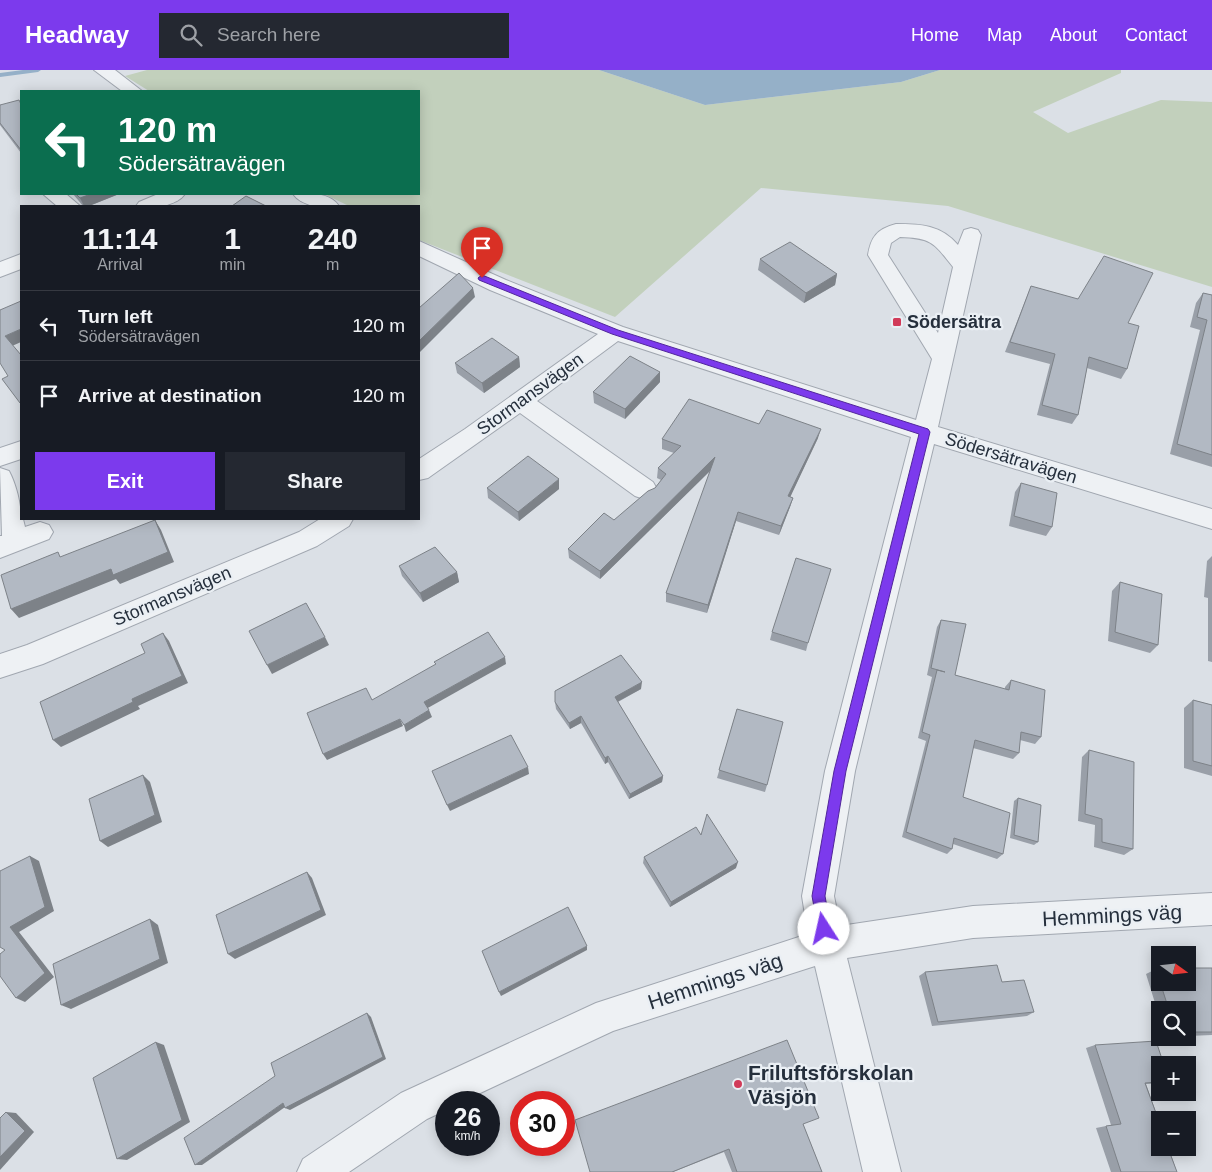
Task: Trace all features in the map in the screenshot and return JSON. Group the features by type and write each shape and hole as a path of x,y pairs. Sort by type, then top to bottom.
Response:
{"street":[{"path":"103,70 132,90"},
{"path":"54,195 69,205"},
{"path":"148,205 173,195"},
{"path":"305,195 327,205"},
{"path":"943,359 878,256 881,240 896,230 923,231 943,240 964,266"},
{"path":"882,1172 827,945 818,896 840,771 972,235"},
{"name":"Södersätravägen","path":"420,248 498,285 615,332 925,432 1212,520"},
{"path":"0,270 20,261"},
{"name":"Stormansvägen","path":"420,469 521,402 615,332"},
{"path":"521,402 644,489"},
{"path":"0,457 20,450"},
{"path":"0,478 8,544 40,532"},
{"name":"Stormansvägen","path":"0,666 33,655 308,539 338,520"},
{"name":"Hemmings väg","path":"316,1172 414,1106 608,1015 827,945 973,922 1212,909"}],"green space":[{"path":"147,70 599,70 705,105 901,82 940,70 1121,70 1121,73 1033,112 1068,133 1161,100 1212,102 1212,287 948,206 761,188 615,317 420,240 420,205 347,205 326,195 420,195 420,90 147,90 125,76"}],"water":[{"path":"599,70 940,70 901,82 705,105"}],"building":[{"path":"19,100 20,102 20,149 0,123 0,105"},
{"path":"77,195 88,195 80,198"},
{"path":"246,196 264,205 233,205"},
{"path":"790,242 837,274 806,293 760,259"},
{"path":"1104,256 1153,273 1128,323 1139,326 1127,369 1089,357 1078,415 1042,405 1055,354 1010,342 1031,286 1078,299"},
{"path":"459,273 473,288 420,340 420,307"},
{"path":"1203,293 1212,295 1212,455 1177,444 1207,320 1197,317"},
{"path":"20,301 20,329 5,336 20,354 20,403 2,379 8,376 0,363 0,310"},
{"path":"492,338 519,357 482,383 455,363"},
{"path":"630,356 660,372 625,409 593,392"},
{"path":"689,399 759,424 767,410 821,429 788,496 793,498 781,526 738,512 708,605 666,593 715,457 600,571 568,549 604,513 614,520 648,491 655,488 666,474 658,468 681,446 662,439"},
{"path":"528,456 559,479 518,512 487,488"},
{"path":"1021,483 1057,493 1052,527 1014,516"},
{"path":"155,520 168,552 113,575 111,569 11,609 1,575 58,552 60,557"},
{"path":"435,547 457,572 420,593 399,566"},
{"path":"796,558 831,569 808,643 772,632"},
{"path":"1120,582 1162,594 1158,645 1115,632"},
{"path":"306,603 325,637 267,665 249,631"},
{"path":"941,620 966,624 955,675 1009,690 1011,680 1045,690 1041,737 1021,732 1019,753 975,740 963,797 1010,813 1003,854 954,838 952,849 906,832 930,735 922,732 937,670 945,672 931,668"},
{"path":"488,632 505,657 424,702 429,710 404,725 400,719 323,754 307,713 366,688 372,700"},
{"path":"163,633 182,676 132,699 133,702 53,740 40,702 145,653 141,644"},
{"path":"621,655 642,682 615,697 663,776 630,794 608,756 605,758 581,716 569,723 555,702 555,691"},
{"path":"1193,700 1212,705 1212,766 1193,761"},
{"path":"737,709 783,722 767,785 719,770"},
{"path":"511,735 528,767 447,805 432,771"},
{"path":"1089,750 1134,762 1133,849 1102,842 1102,819 1085,814"},
{"path":"143,775 155,815 100,841 89,799"},
{"path":"1018,798 1041,805 1038,842 1014,835"},
{"path":"707,814 738,862 671,902 644,857 696,827 701,835"},
{"path":"30,856 45,907 10,927 45,973 16,998 0,976 0,954 5,950 0,947 0,871"},
{"path":"307,872 321,910 228,954 216,915"},
{"path":"568,907 587,946 499,992 482,951"},
{"path":"150,919 160,959 61,1005 53,964"},
{"path":"997,965 1002,982 1024,980 1034,1012 938,1022 925,972"},
{"path":"1196,968 1212,968 1212,1032 1196,1032 1196,1001 1166,1001 1163,991 1196,991"},
{"path":"367,1013 383,1057 285,1108 283,1103 195,1165 184,1138 275,1076 271,1063"},
{"name":"Friluftsförskolan Väsjön","path":"787,1040 819,1118 803,1124 822,1172 737,1172 729,1149 672,1172 590,1172 575,1120"},
{"path":"1151,1041 1151,1046 1158,1046 1161,1056 1151,1056 1151,1083 1145,1083 1155,1111 1151,1111 1151,1156 1171,1156 1177,1172 1121,1172 1106,1126 1121,1124 1095,1045"},
{"path":"156,1042 182,1120 117,1159 93,1078"},
{"path":"6,1112 25,1131 0,1157 0,1118"}],"waterway":[{"path":"0,75 38,70"}],"place":[{"name":"Södersätra","path":"897,322"},
{"name":"Friluftsförskolan Väsjön","path":"738,1084"}],"route":[{"path":"482,278 615,332 925,432 840,771 818,896 824,929"}]}
